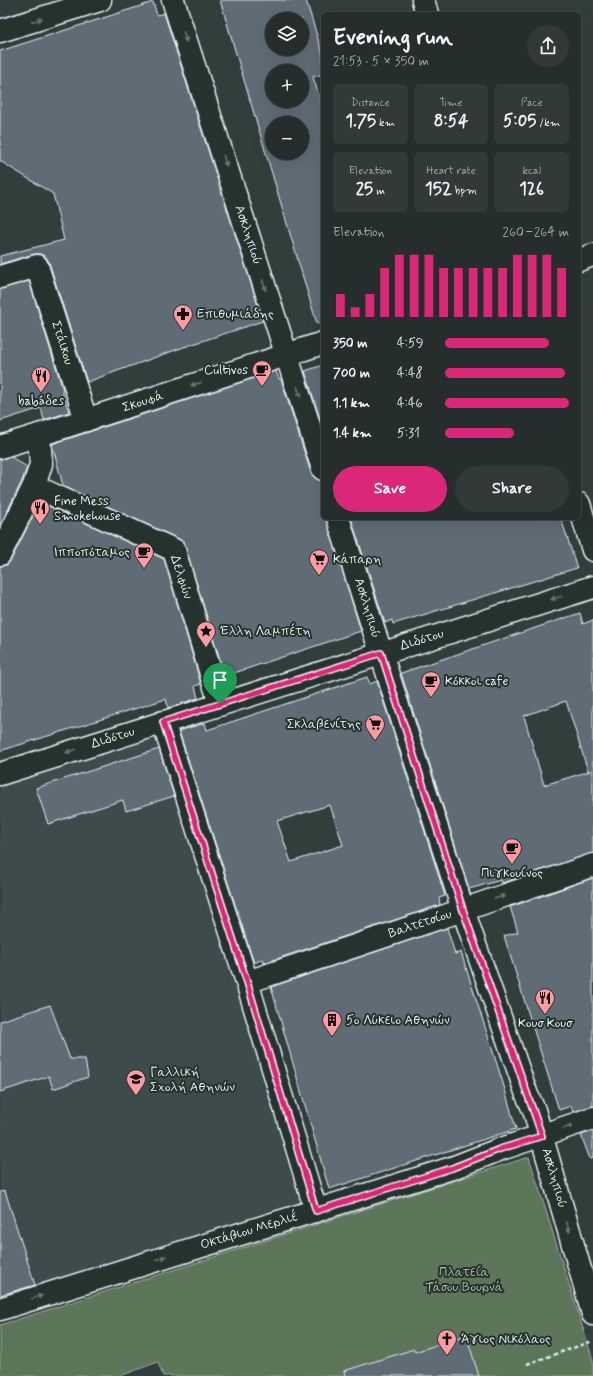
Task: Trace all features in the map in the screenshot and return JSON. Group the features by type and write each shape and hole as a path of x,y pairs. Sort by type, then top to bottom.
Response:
{"street":[{"path":"0,31 100,0"},
{"name":"Ασκληπιού","path":"173,0 321,463"},
{"path":"423,0 426,12"},
{"path":"581,259 593,255"},
{"name":"Στάικου","path":"0,277 37,266 86,420"},
{"name":"Σκουφά","path":"0,447 39,436 321,344"},
{"path":"0,554 34,486 41,464 39,436"},
{"name":"Δελφών","path":"34,486 174,550 220,704"},
{"path":"581,511 593,550"},
{"name":"Ασκληπιού","path":"339,520 463,910 542,1136 593,1314"},
{"name":"Διδότου","path":"0,774 593,587"},
{"path":"163,722 247,982 316,1211"},
{"name":"Βαλτετσίου","path":"247,982 593,866"},
{"name":"Οκτάβιου Μερλιέ","path":"0,1309 452,1168 500,1149 593,1118"}],"path":[{"path":"527,1364 593,1341"}],"shaded area":[{"name":"Γαλλική Σχολή Αθηνών","path":"158,737 239,988 304,1204 0,1299 0,786"}],"green space":[{"name":"Πλατεία Τάσου Βουρνά","path":"529,1157 593,1360 593,1376 163,1376 158,1362 120,1376 0,1376 0,1325"}],"building":[{"path":"220,0 306,0 321,49 321,75 313,77 321,102 321,323 317,324 268,160 309,160 309,116 265,116 265,150"},
{"path":"153,2 157,15 164,13 263,321 181,348 87,382 49,262 46,257 40,254 34,254 0,264 0,256 64,240 53,194 0,161 0,51"},
{"path":"29,281 69,412 44,420 41,408 0,421 0,289"},
{"path":"321,366 321,422 305,371"},
{"path":"276,371 279,379 281,379 311,473 315,478 321,480 321,520 327,520 361,631 225,676 184,542 63,486 52,444"},
{"path":"11,457 27,467 22,481 0,526 0,459"},
{"path":"40,502 164,559 201,684 195,686 198,698 168,708 166,699 0,751 0,566 7,565 11,560"},
{"path":"352,520 562,520 577,568 393,624 392,620 385,623"},
{"path":"580,613 583,624 593,620 593,853 502,883 501,880 469,889 401,673","holes":["566,701 588,771 590,771 544,785 524,716"]},
{"path":"367,677 370,684 377,681 445,896 439,898 440,905 264,963 263,959 254,963 179,731 205,723 207,730","holes":["330,805 343,845 291,862 277,821"]},
{"path":"159,749 174,796 126,811 123,800 48,824 36,788"},
{"path":"593,878 593,1106 573,1112 571,1106 559,1110 504,936 518,932 510,907"},
{"path":"447,928 455,954 461,952 503,1083 516,1129 329,1189 271,987"},
{"path":"50,1005 70,1059 85,1059 88,1077 53,1089 49,1076 0,1092 0,1021"},
{"path":"593,1131 593,1158 590,1159 581,1135"},
{"path":"5,1191 35,1285 0,1295 0,1192"},
{"name":"Άγιος Νικόλαος","path":"466,1335 479,1376 345,1376 344,1371 414,1349 415,1352"}],"place":[{"name":"Επιθυμιάδης","path":"183,331"},
{"name":"Cultivos","path":"262,387"},
{"name":"babáδes","path":"41,393"},
{"name":"Fine Mess Smokehouse","path":"40,525"},
{"name":"Ιπποπόταμος","path":"144,569"},
{"name":"Κάπαρη","path":"319,576"},
{"name":"Έλλη Λαμπέτη","path":"206,648"},
{"name":"Κόκκοι cafe","path":"431,698"},
{"name":"Σκλαβενίτης","path":"375,741"},
{"name":"Πιγκουίνος","path":"512,865"},
{"name":"Κουσ Κουσ","path":"545,1015"},
{"name":"5ο Λύκειο Αθηνών","path":"332,1037"},
{"name":"Γαλλική Σχολή Αθηνών","path":"136,1096"},
{"name":"Άγιος Νικόλαος","path":"447,1356"}],"route":[{"path":"381,653 463,910 542,1136 500,1149 452,1168 316,1211 247,982 163,722 220,704 381,653"}]}
